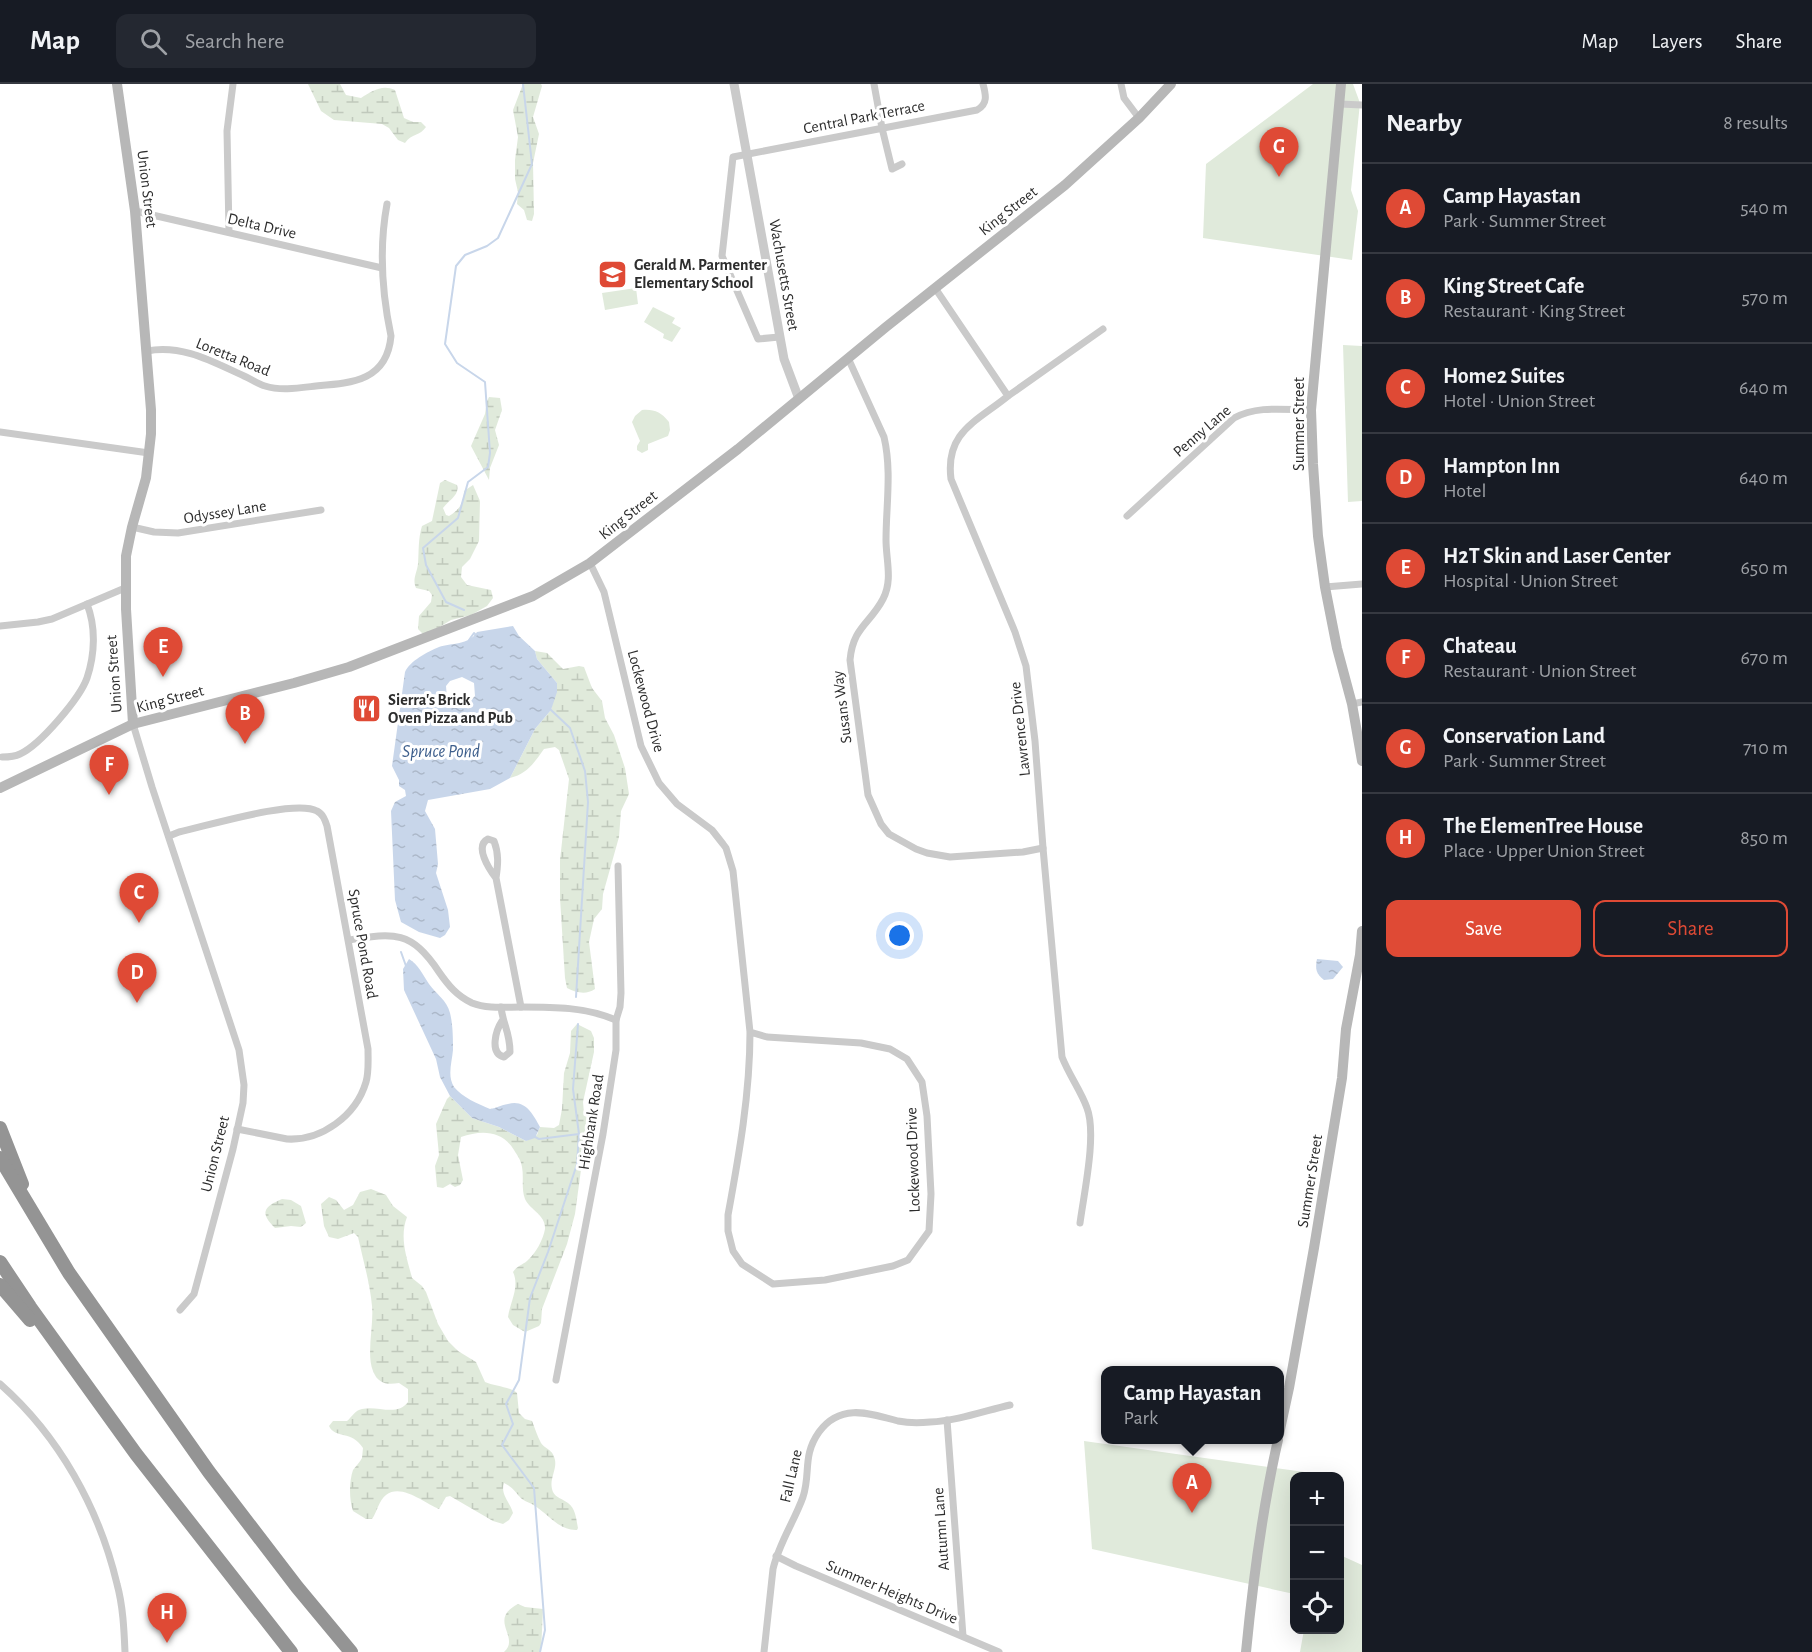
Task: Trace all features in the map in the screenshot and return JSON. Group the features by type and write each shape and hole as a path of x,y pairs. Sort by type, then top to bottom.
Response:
{"highway":[{"path":"0,1128 21,1181 69,1274"},
{"path":"0,1158 69,1274 241,1516 351,1652"},
{"path":"0,1262 136,1454 291,1652"},
{"path":"0,1285 84,1383"}],"main road":[{"name":"Union Street","path":"117,84 135,211 152,410 146,478 127,551 125,588 127,656 133,724"},
{"name":"King Street","path":"0,788 116,730 349,667 533,596 590,563 738,449 1065,185 1172,84"},
{"name":"Summer Street","path":"1341,84 1311,410 1312,464 1325,588 1337,648 1357,703 1362,761"},
{"name":"Summer Street","path":"1284,1407 1341,1089 1346,1029 1360,955 1362,931"},
{"path":"1246,1652 1253,1574 1266,1494 1277,1444"}],"street":[{"path":"229,232 227,131 233,84"},
{"name":"Wachusetts Street","path":"734,84 779,337 798,399"},
{"path":"874,84 892,169 902,164"},
{"name":"Central Park Terrace","path":"747,154 977,110 986,99 983,84"},
{"path":"1121,84 1124,98 1138,118"},
{"path":"1340,104 1362,105"},
{"path":"747,154 733,157 722,256 758,339 779,337"},
{"path":"382,268 382,234 387,204"},
{"name":"Delta Drive","path":"135,211 382,268"},
{"name":"Loretta Road","path":"147,351 164,348 191,353 265,386 289,389 351,383 376,370 390,344 391,336 382,268"},
{"path":"935,288 1008,396"},
{"name":"Lawrence Drive","path":"1080,1223 1091,1123 1087,1106 1062,1058 1035,741 1026,666 1015,633 951,479 949,463 954,445 962,433 1008,396 1103,329"},
{"name":"Susans Way","path":"848,358 884,437 888,469 886,542 889,571 886,588 883,599 854,640 850,660 868,795 881,824 889,834 904,844 927,853 950,857 1023,852 1043,848"},
{"name":"Penny Lane","path":"1127,516 1234,418 1257,409 1311,410"},
{"path":"0,432 149,453"},
{"name":"Odyssey Lane","path":"132,527 154,532 178,533 321,510"},
{"name":"Lockewood Drive","path":"590,563 604,592 641,746 656,777 677,804 712,830 726,848 733,871 750,1032 750,1054 746,1103 728,1215 728,1231 732,1247 742,1264 772,1284 825,1280 892,1266 908,1260 929,1231 931,1194 927,1116 922,1082 907,1059 890,1049 861,1043 767,1037 750,1032"},
{"path":"1325,588 1362,584"},
{"path":"0,626 46,621 125,588"},
{"path":"2,757 19,755 39,740 65,711 85,682 92,658 93,638 87,604"},
{"name":"Union Street","path":"133,724 239,1050 244,1085 243,1103 237,1129 194,1294 180,1310"},
{"name":"Spruce Pond Road","path":"169,836 278,809 296,807 320,812 327,826 368,1049 367,1079 361,1094 345,1116 337,1124 313,1136 296,1140 237,1129"},
{"path":"496,878 486,864 483,842 488,839 494,841 496,846 498,861 496,878 521,1007"},
{"name":"Highbank Road","path":"556,1380 603,1134 616,1050 616,1020 621,993 618,866"},
{"path":"349,940 393,936 411,942 427,953 448,985 459,995 476,1004 579,1010 616,1020"},
{"path":"501,1007 502,1021"},
{"path":"0,1384 24,1407 61,1453 87,1499 102,1533 117,1583 125,1652"},
{"name":"Fall Lane","path":"764,1652 772,1569 804,1495 806,1463 810,1449 827,1422 854,1412 869,1412 913,1423 946,1420 1010,1405"},
{"name":"Autumn Lane","path":"946,1420 963,1636"},
{"name":"Summer Heights Drive","path":"776,1556 999,1652"}],"green space":[{"path":"308,84 340,84 346,95 361,98 381,88 390,88 395,90 404,118 413,122 421,122 426,127 405,143 398,140 389,128 382,124 334,120 321,111"},
{"path":"523,84 541,84 542,86 533,117 539,134 533,163 534,214 532,221 527,220 524,210 517,204 518,192 515,179 518,137 513,110"},
{"path":"1313,84 1353,84 1360,103 1351,190 1358,211 1352,260 1203,238 1206,164"},
{"path":"636,288 638,304 605,310 602,293"},
{"path":"653,307 675,318 672,323 681,328 672,342 663,338 664,334 644,322"},
{"path":"1343,345 1362,346 1362,501 1348,502"},
{"path":"489,397 500,398 502,410 495,430 499,445 490,468 489,480 471,446 485,414"},
{"path":"642,410 660,414 669,422 670,430 668,436 648,444 648,450 642,453 637,450 640,441 632,422"},
{"path":"445,480 457,485 458,489 443,508 446,515 449,516 458,509 462,503 464,491 473,485 480,501 479,541 470,559 462,567 461,577 467,585 491,590 493,598 487,606 471,615 451,620 428,634 423,634 418,629 419,616 431,602 432,595 429,591 416,588 415,585 420,536 422,526 432,521 440,483"},
{"path":"535,651 547,653 563,669 584,667 592,688 602,701 605,718 614,735 625,768 629,794 621,811 619,837 603,894 602,909 594,919 589,942 595,989 585,993 567,988 565,978 560,860 569,779 559,750 555,747 544,749 526,771 510,778 535,729 551,710 557,683 537,659"},
{"path":"577,1024 591,1031 594,1038 594,1052 583,1102 589,1130 583,1155 575,1214 567,1244 542,1309 541,1323 525,1332 513,1325 508,1317 515,1289 513,1272 527,1261 541,1242 545,1224 525,1199 520,1160 509,1143 497,1135 476,1133 461,1137 458,1155 463,1180 455,1187 450,1184 443,1188 437,1187 435,1166 439,1155 436,1124 450,1096 472,1118 499,1127 526,1141 537,1135 540,1127 554,1128 559,1125 571,1031"},
{"path":"371,1189 386,1195 393,1206 407,1217 404,1240 412,1278 426,1292 438,1324 448,1341 458,1351 476,1362 485,1382 511,1389 517,1393 519,1413 525,1419 532,1421 541,1443 554,1456 555,1464 551,1483 553,1492 573,1508 577,1530 560,1525 522,1499 504,1483 504,1494 513,1513 503,1524 493,1521 450,1496 446,1497 439,1509 399,1491 384,1497 372,1519 366,1519 353,1511 350,1496 351,1480 353,1470 362,1458 363,1448 359,1442 335,1432 329,1426 333,1421 347,1421 355,1412 368,1408 398,1409 408,1402 408,1389 399,1383 387,1384 380,1381 373,1371 370,1356 372,1306 358,1237 354,1233 338,1239 329,1237 324,1226 321,1204 329,1197 336,1200 344,1210 353,1205 360,1192"},
{"path":"282,1199 291,1200 301,1206 306,1223 301,1227 275,1228 267,1218 266,1211"},
{"path":"1084,1441 1305,1472 1290,1472 1290,1593 1092,1549"},
{"path":"1344,1557 1362,1565 1362,1652 1300,1652 1303,1634 1344,1634"},
{"path":"518,1604 543,1609 541,1652 504,1652 509,1640 504,1622 505,1616"}],"water":[{"name":"Spruce Pond","path":"513,626 519,636 535,651 537,659 557,683 557,692 551,710 535,729 510,778 490,789 428,800 425,811 435,829 438,864 436,873 448,910 450,927 440,938 419,932 401,922 395,900 391,811 395,802 406,796 405,790 399,786 399,780 392,766 407,668 429,651 465,641 477,632","holes":["462,677 474,683 475,696 463,708 454,708 447,698 446,686 450,681"]},
{"path":"409,959 418,967 449,1008 453,1037 450,1074 454,1087 466,1097 490,1109 514,1103 524,1106 540,1127 535,1138 526,1141 499,1127 472,1118 450,1096 440,1077 436,1059 404,990 403,969"},
{"path":"1317,959 1338,961 1343,967 1333,979 1324,980 1317,971"}],"waterway":[{"path":"464,610 446,602 426,565 423,548 458,518 468,482 488,467 490,453 485,382 457,363 445,344 456,266 465,255 487,246 498,238 532,164 523,84"},
{"path":"469,640 474,633 476,635"},
{"path":"550,709 570,728 585,771 588,802 576,997"},
{"path":"401,952 406,966"},
{"path":"540,1652 545,1630 534,1488 502,1445 513,1424 506,1404 519,1380 530,1298 577,1164 579,1134 573,1089 578,1024"},
{"path":"535,1137 539,1139 579,1134"}],"place":[{"name":"Conservation Land","path":"1279,177"},
{"name":"Gerald M. Parmenter Elementary School","path":"613,274"},
{"name":"H2T Skin and Laser Center","path":"163,677"},
{"name":"Sierra's Brick Oven Pizza and Pub","path":"367,709"},
{"name":"King Street Cafe","path":"245,744"},
{"name":"Chateau","path":"109,795"},
{"name":"Home2 Suites","path":"139,923"},
{"name":"Hampton Inn","path":"137,1003"},
{"name":"Camp Hayastan","path":"1192,1513"},
{"name":"The ElemenTree House","path":"167,1643"}]}
